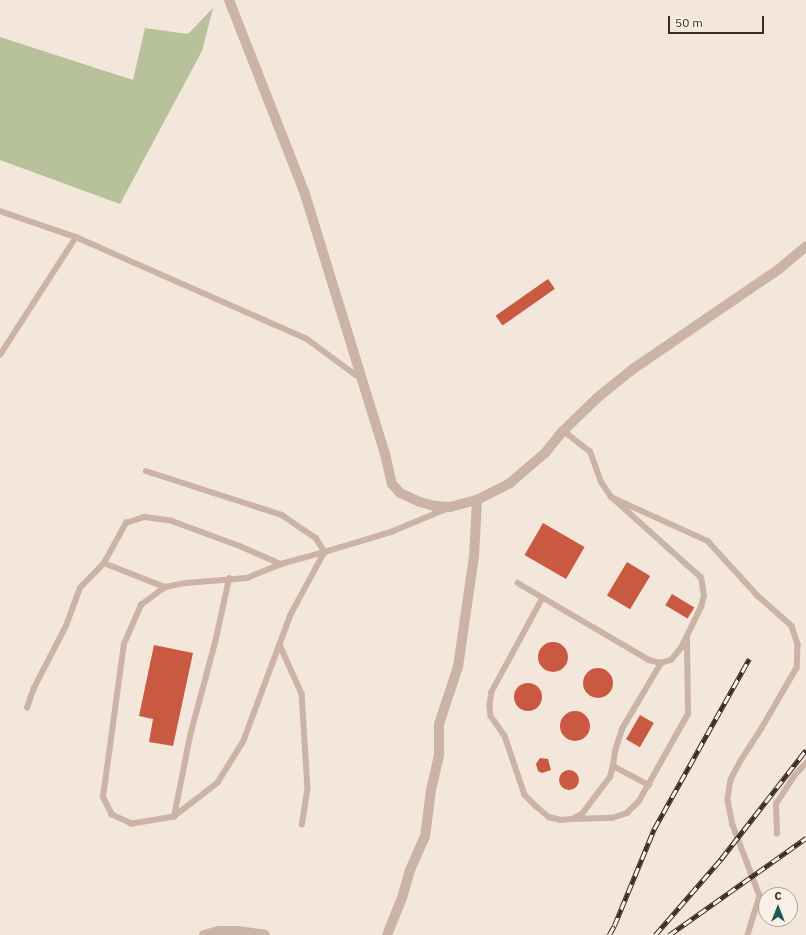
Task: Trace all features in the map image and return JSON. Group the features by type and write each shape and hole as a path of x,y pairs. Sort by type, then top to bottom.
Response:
{"street":[{"path":"229,0 304,191 385,454 392,484 400,493 420,502 450,507 477,500 510,483 545,453 563,431 597,398 633,369 779,269 806,246"},
{"path":"387,935 402,898 410,870 425,837 431,790 439,754 439,724 458,667 474,556 477,500"},
{"path":"204,935 219,931 238,931 265,935"}],"lane":[{"path":"0,211 76,237 307,339 362,380"},
{"path":"0,356 76,237"},
{"path":"518,583 649,660 661,663 671,660 681,648 701,607 704,596 701,578 611,497 600,482 590,452 563,431"},
{"path":"146,471 259,506 282,515 316,538 325,552"},
{"path":"611,497 708,541 758,596 792,626 798,644 797,668 731,780 728,800 733,825 760,896 748,935"},
{"path":"325,552 292,615 244,741 218,783 174,816 132,824 112,815 103,797 124,644 141,605 165,587 186,583 247,578 281,564 391,532 450,507"},
{"path":"27,708 34,688 66,626 80,588 104,563 126,523 145,516 172,521 240,546 281,564"},
{"path":"104,563 165,587"},
{"path":"174,816 190,736 215,643 229,579"},
{"path":"543,598 492,692 490,706 492,716 505,736 525,794 536,806 550,816 561,820 612,818 627,813 639,801 688,714 687,636"},
{"path":"280,645 302,694 308,789 302,825"},
{"path":"572,819 582,814 610,778 615,751 622,729 661,663"},
{"path":"777,834 776,804 794,776 806,763"},
{"path":"613,766 649,785"}],"green space":[{"path":"213,8 202,51 120,204 0,160 0,37 133,80 145,28 188,34"}],"building":[{"path":"548,279 555,289 502,326 496,316"},
{"path":"543,523 585,547 566,579 524,555"},
{"path":"627,562 650,576 630,609 607,595"},
{"path":"672,594 694,607 688,619 665,605"},
{"path":"553,642 563,647 568,657 563,667 553,672 543,667 538,657 543,647"},
{"path":"154,645 193,653 173,746 149,742 153,719 139,716"},
{"path":"598,668 608,673 613,683 608,693 598,698 588,693 583,683 588,673"},
{"path":"528,683 538,687 542,697 538,707 528,711 518,707 514,697 518,687"},
{"path":"575,711 585,716 590,726 585,736 575,741 565,736 560,726 565,716"},
{"path":"640,715 654,723 640,747 626,739"},
{"path":"540,758 548,759 551,770 542,773 538,771 536,764"},
{"path":"569,770 576,773 579,780 576,787 569,790 562,787 559,780 562,773"}],"railway":[{"path":"609,935 654,829 749,659"},
{"path":"655,935 721,859 806,750"},
{"path":"669,935 806,838"}]}
